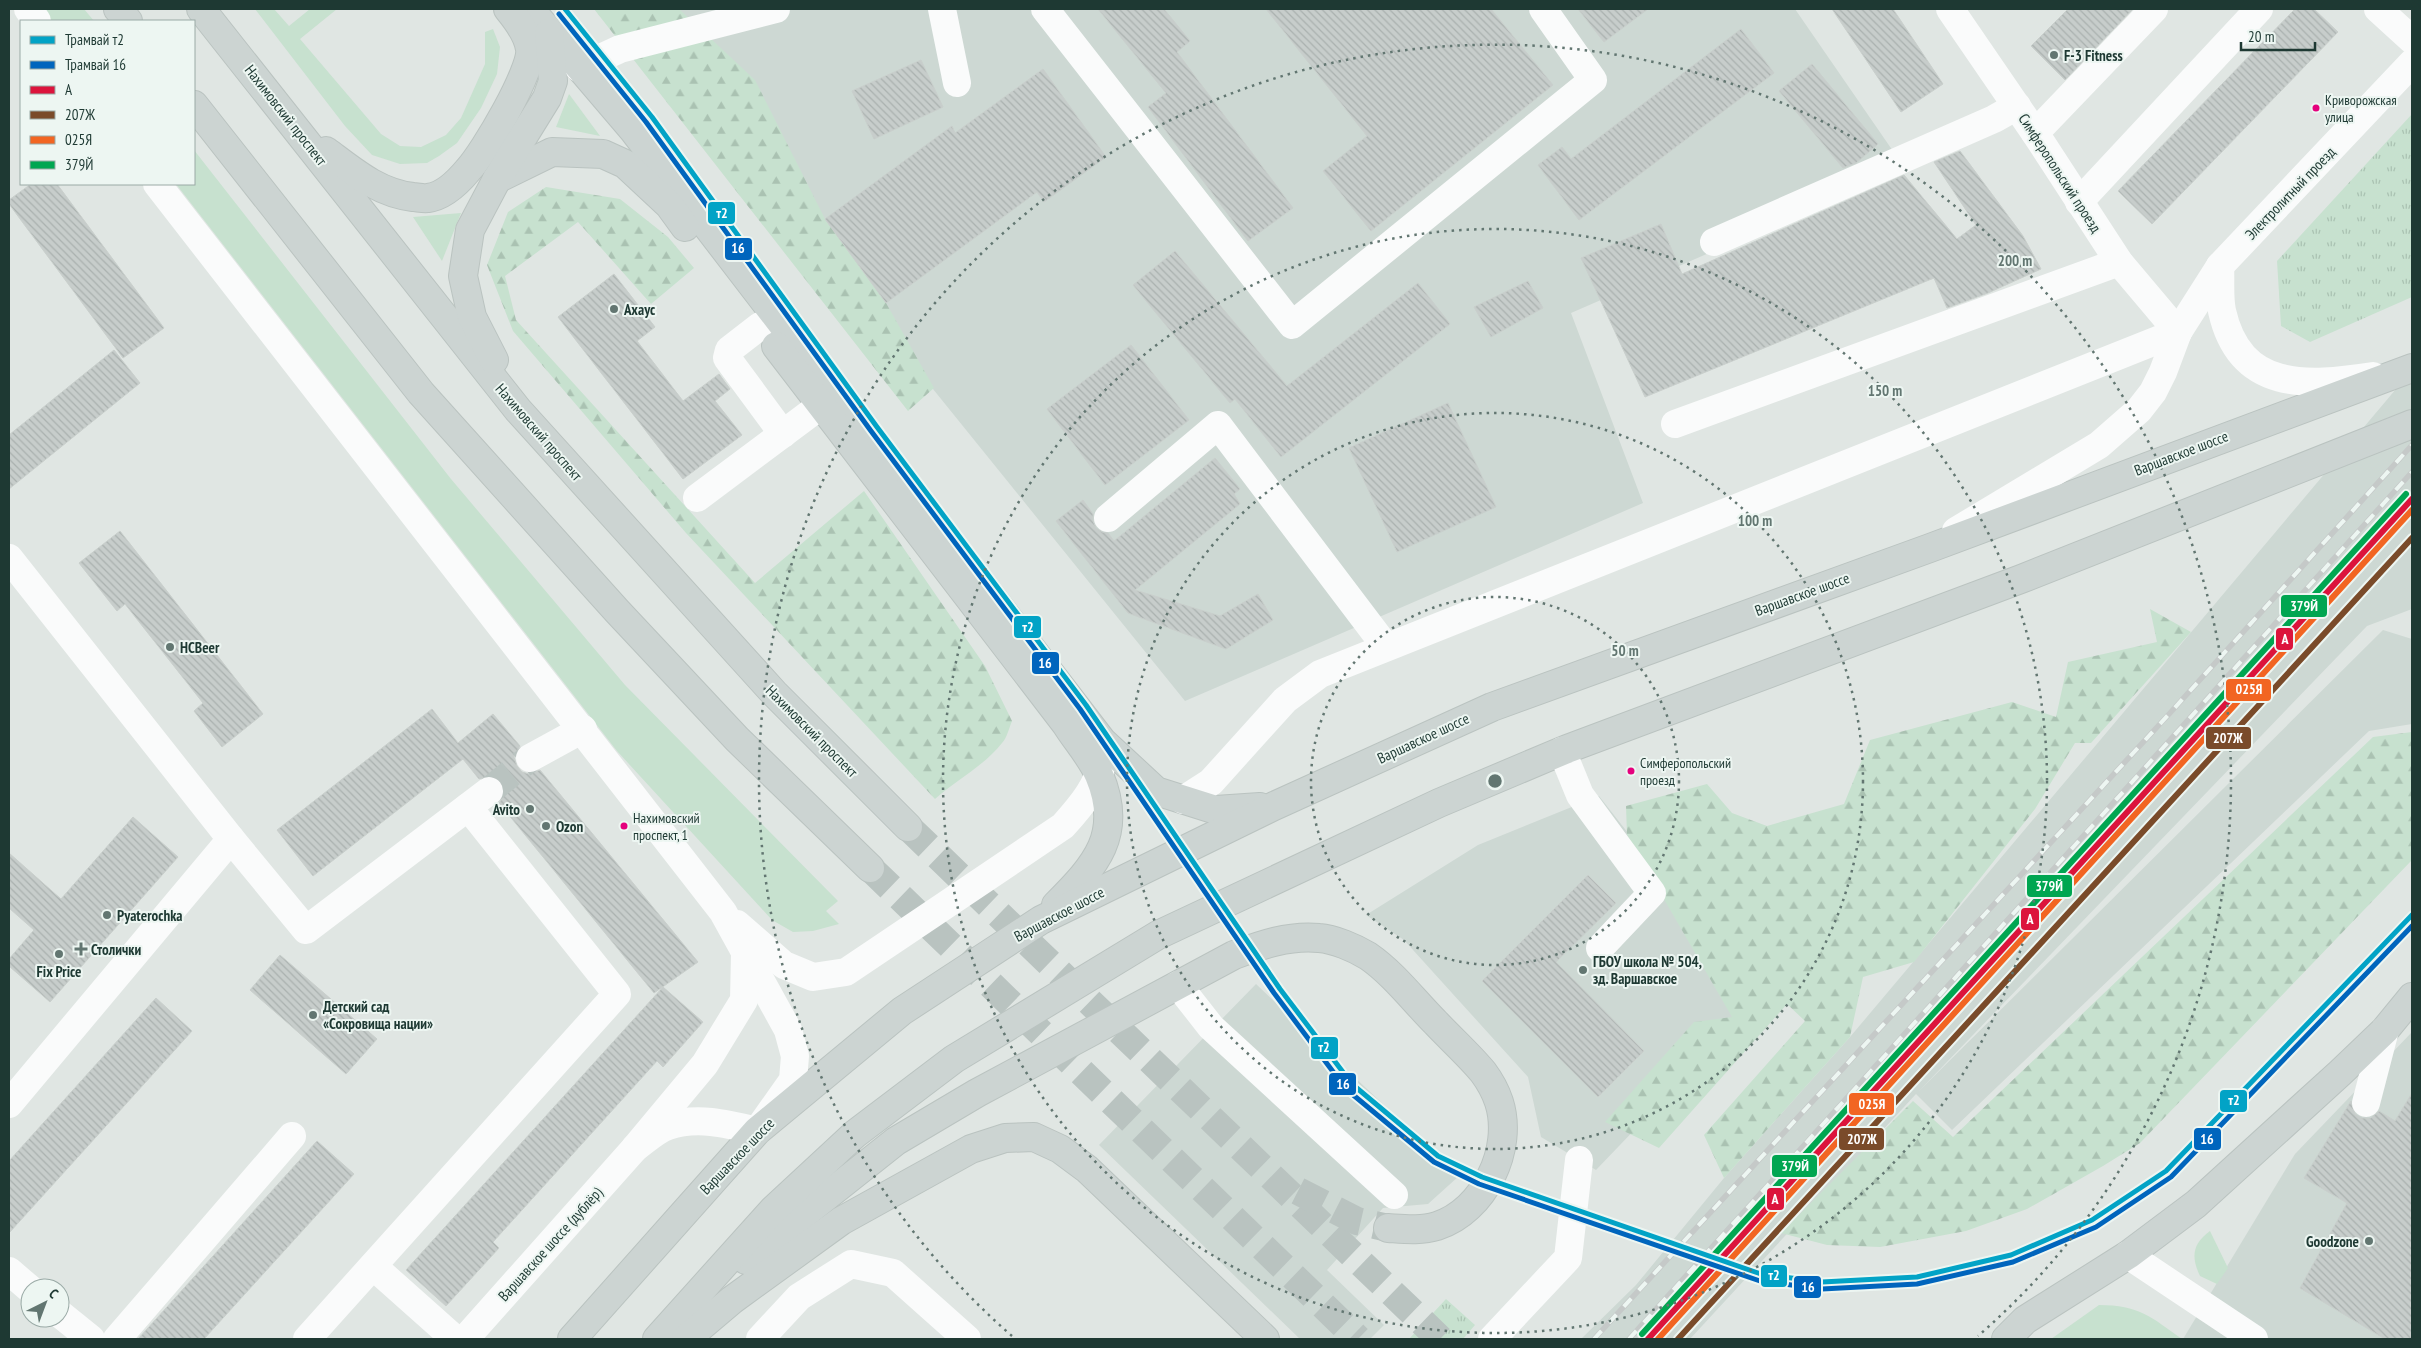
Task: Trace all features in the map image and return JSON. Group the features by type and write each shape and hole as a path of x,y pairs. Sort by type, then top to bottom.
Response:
{"main road":[{"path":"118,9 127,20"},
{"name":"Нахимовский проспект","path":"201,9 518,410 774,693 908,827"},
{"path":"300,132 367,181 395,195 428,198 450,189 470,169 512,100 526,70 530,49 520,24 508,9"},
{"path":"530,9 640,139 1102,741 1156,791 1216,810 1274,806"},
{"path":"518,410 472,316 463,276 470,230 497,179 547,98 553,81 549,33"},
{"path":"195,106 421,393 617,611 717,717 870,868"},
{"path":"497,179 552,152 603,154 625,164 669,206 820,406 1066,724 1099,774 1109,810 1109,830 1103,846 1080,881 1041,920"},
{"name":"Варшавское шоссе","path":"572,1339 757,1131 902,1011 1041,920 1274,806 1492,707 1930,548 2406,370"},
{"path":"657,1339 772,1210 855,1134 954,1059 1158,935 1439,803 1562,751 2021,579 2412,424"},
{"path":"680,1313 896,1141 977,1093 1234,954 1268,943 1295,938 1320,938 1347,946 1368,956 1389,974 1483,1073 1499,1102 1502,1126 1501,1155 1488,1183 1464,1212 1437,1226 1414,1230 1388,1228"},
{"path":"2006,1339 2025,1320 2128,1255 2196,1204 2385,1030 2412,997"},
{"path":"686,1339 732,1300 841,1221 971,1149 1005,1138 1034,1137 1060,1149 1087,1170 1266,1339"}],"street":[{"path":"28,9 37,20"},
{"path":"579,68 620,49 776,9"},
{"path":"942,9 957,83"},
{"path":"1045,9 1292,325 1593,80 1543,9"},
{"name":"Симферопольский проезд","path":"1950,9 2017,106 2119,262 2178,332"},
{"path":"2035,133 2154,9"},
{"path":"2079,202 2259,9"},
{"path":"2378,9 2412,40"},
{"name":"Электролитный проезд","path":"1930,548 2099,445 2139,410 2153,392 2164,372 2178,332 2220,266 2412,63"},
{"path":"1714,242 1994,119 2017,106"},
{"path":"158,185 583,729 723,912 788,1030 795,1056 793,1080 757,1131"},
{"path":"1675,424 2119,262"},
{"path":"2220,266 2221,309 2227,328 2237,350 2258,369 2288,381 2326,383 2406,370"},
{"path":"760,326 729,350 727,358 783,434"},
{"path":"1183,800 1211,782 1285,700 1320,674 2178,332"},
{"path":"697,498 820,406"},
{"path":"1108,518 1218,425 1386,647"},
{"path":"9,558 231,839 306,930 479,799 617,994 307,1339"},
{"path":"530,758 583,729"},
{"path":"723,912 784,964 813,977 846,972 1063,826 1083,805 1099,774 1103,759 1102,741"},
{"path":"1562,751 1580,795 1652,894 1600,948"},
{"path":"9,1104 231,839"},
{"name":"Варшавское шоссе (дублёр)","path":"465,1339 635,1148 705,1064 744,1000 745,952"},
{"path":"1178,985 1211,1027 1394,1195"},
{"path":"2366,1103 2385,1030"},
{"name":"Варшавское шоссе (дублёр)","path":"635,1148 666,1127 693,1121 727,1124 757,1131"},
{"path":"117,1339 292,1136"},
{"path":"1492,1339 1568,1258 1579,1160"},
{"path":"2128,1255 2251,1338"},
{"path":"767,1337 799,1297 851,1264 893,1273 967,1339"},
{"path":"373,1266 455,1339"},
{"path":"9,1271 20,1280"},
{"path":"70,1322 91,1339"}],"shaded area":[{"path":"626,9 1795,9 1895,154 1902,169 1571,313 1643,503 1185,701"},
{"path":"2412,370 2412,609 2367,626 1919,1091 2383,630 2412,639 2412,724 2369,731 1952,1130 1916,1094 1690,1339 1581,1339 1636,1285 1724,1178 1850,1037"},
{"name":"ГБОУ школа № 504, зд. Варшавское","path":"1599,796 1759,1000 1596,1170 1541,1137 1528,1077 1404,940 1366,915 1478,845"},
{"path":"1256,984 1459,1176 1428,1204 1383,1208 1327,1270 1384,1325 1370,1339 1300,1339 1099,1145"},
{"path":"2412,1032 2412,1339 2183,1339 2295,1154"}],"green space":[{"path":"46,9 84,9 93,20 50,20"},
{"path":"255,9 274,9 289,26 310,9 337,9 300,39 381,134 400,146 421,147 446,135 461,118 485,64 485,32 493,29 500,47 497,74 481,108 457,143 427,163 400,164 372,155 345,126"},
{"path":"594,9 679,9 755,80 825,219 886,303 934,388 908,411"},
{"path":"569,94 600,136 556,127"},
{"path":"2412,114 2412,297 2310,342 2281,326 2277,261"},
{"path":"195,151 451,479 625,685 838,901 826,911 839,924 813,931 793,932 772,920 617,751 177,185 195,185"},
{"path":"546,187 620,199 668,237 694,268 651,304 578,222 505,276 516,320 755,583 864,491 985,666 1012,721 1008,733 1004,741 987,759 935,799 686,533 513,331 487,265 508,212"},
{"path":"461,213 442,261 413,217"},
{"path":"2150,609 2191,632 2091,743 2075,743 2035,809 1914,962 1863,977 1850,1037 1724,1178 1704,1135 1805,1021 1787,1004 1659,1148 1605,1122 1694,1022 1732,1017 1627,835 1626,806 1707,784 1732,813 1767,826 1844,804 1870,740 2012,702 2056,717 2068,662 2157,642"},
{"path":"2412,732 2412,860 2140,1143 2027,1209 1966,1231 1880,1247 1827,1245 1781,1233 1913,1101 1953,1137 2373,737"},
{"path":"2210,1231 2228,1268 2217,1284 2200,1276 2194,1257 2200,1241"},
{"path":"1446,1299 1475,1325 1463,1339 1409,1339"},
{"path":"2099,1305 2135,1310 2153,1319 2182,1339 2051,1339"}],"building":[{"path":"1098,9 1164,9 1190,41 1177,52 1293,208 1248,241 1148,107 1166,93"},
{"path":"1266,9 1491,9 1553,85 1371,231 1323,171 1367,136"},
{"path":"1578,9 1648,9 1604,42"},
{"path":"1832,9 1893,9 1943,84 1901,112"},
{"path":"2068,9 2133,9 2065,80 2031,46"},
{"path":"2295,9 2314,9 2338,32 2152,224 2118,191"},
{"path":"1741,29 1774,73 1579,220 1538,165 1562,147 1571,159"},
{"path":"921,60 943,107 874,139 852,91"},
{"path":"1812,64 1878,144 1856,163 1843,168 1779,91"},
{"path":"1043,69 1106,157 1044,202 1037,192 886,303 825,219 952,126 955,133"},
{"path":"1960,151 2023,236 2041,269 1988,293 1947,308 1934,278 1645,397 1581,258 1661,224 1682,274 1904,175 1957,239 1976,225 1934,162"},
{"path":"30,185 58,185 164,328 123,358 9,204 9,200"},
{"path":"1175,251 1287,386 1418,283 1450,324 1281,457 1235,399 1230,403 1133,285"},
{"path":"614,274 655,327 637,341 683,401 719,374 730,389 715,401 742,435 683,479 558,317"},
{"path":"1528,281 1543,308 1491,337 1474,307"},
{"path":"1131,345 1189,420 1105,485 1047,409"},
{"path":"114,350 140,383 9,489 9,435"},
{"path":"1448,403 1496,507 1397,552 1349,448"},
{"path":"1215,458 1240,489 1234,494 1240,504 1135,590 1220,616 1258,594 1273,620 1226,649 1128,613 1056,521 1083,500 1093,514 1096,528 1108,533 1114,541"},
{"path":"120,531 263,714 222,747 194,711 203,703 125,604 117,611 79,563"},
{"path":"432,709 458,743 493,714 520,746 514,757 517,766 522,772 529,774 540,770 698,962 654,993 499,803 503,797 504,790 501,781 495,777 488,776 479,779 463,759 313,876 277,830"},
{"path":"133,817 178,857 50,1002 9,966 9,959 34,930 9,908 9,853 61,899"},
{"path":"1588,875 1616,903 1556,962 1644,1051 1598,1097 1482,981"},
{"name":"Детский сад «Сокровища нации»","path":"280,955 377,1039 346,1074 250,990"},
{"path":"663,987 703,1022 663,1067 657,1061 493,1242 499,1248 446,1306 406,1270"},
{"path":"156,998 192,1031 9,1233 9,1161"},
{"name":"Goodzone","path":"2412,1093 2412,1339 2385,1339 2300,1288 2347,1203 2304,1178 2351,1101 2355,1114 2362,1118 2371,1118 2379,1111 2395,1121"},
{"path":"317,1141 354,1174 204,1339 138,1339"}],"tunnel":[{"path":"489,791 530,758"},
{"path":"908,827 1440,1339"},
{"path":"870,868 1358,1339"},
{"path":"1298,1191 1357,1221 1388,1228"}],"railway":[{"path":"1594,1339 2170,713 2412,445"},
{"path":"1629,1339 2412,472"}],"tram line":[{"name":"т2","path":"565,9 652,117 877,427 1086,705 1280,989 1352,1084 1438,1156 1482,1177 1761,1274 1822,1282 1917,1277 2011,1255 2092,1220 2166,1171 2412,915"},
{"name":"16","path":"559,14 646,122 871,431 1080,709 1274,993 1346,1089 1434,1162 1479,1184 1760,1281 1822,1289 1917,1284 2013,1262 2096,1227 2171,1177 2412,926"}],"transit line":[{"name":"379Й","path":"1642,1334 2406,494"},
{"name":"A","path":"1648,1339 2412,499"},
{"name":"025Я","path":"1658,1339 2412,510"},
{"name":"207Ж","path":"1678,1339 2412,538"}],"place":[{"name":"F-3 Fitness","path":"2054,55"},
{"name":"Криворожская улица","path":"2316,108"},
{"name":"Ахаус","path":"614,309"},
{"name":"HCBeer","path":"170,647"},
{"name":"Симферопольский проезд","path":"1631,771"},
{"name":"Avito","path":"530,809"},
{"name":"Ozon","path":"546,826"},
{"name":"Нахимовский проспект, 1","path":"624,826"},
{"name":"Pyaterochka","path":"107,915"},
{"name":"Столички","path":"81,949"},
{"name":"Fix Price","path":"59,954"},
{"name":"ГБОУ школа № 504, зд. Варшавское","path":"1583,970"},
{"name":"Детский сад «Сокровища нации»","path":"313,1015"},
{"name":"Goodzone","path":"2369,1241"}]}
